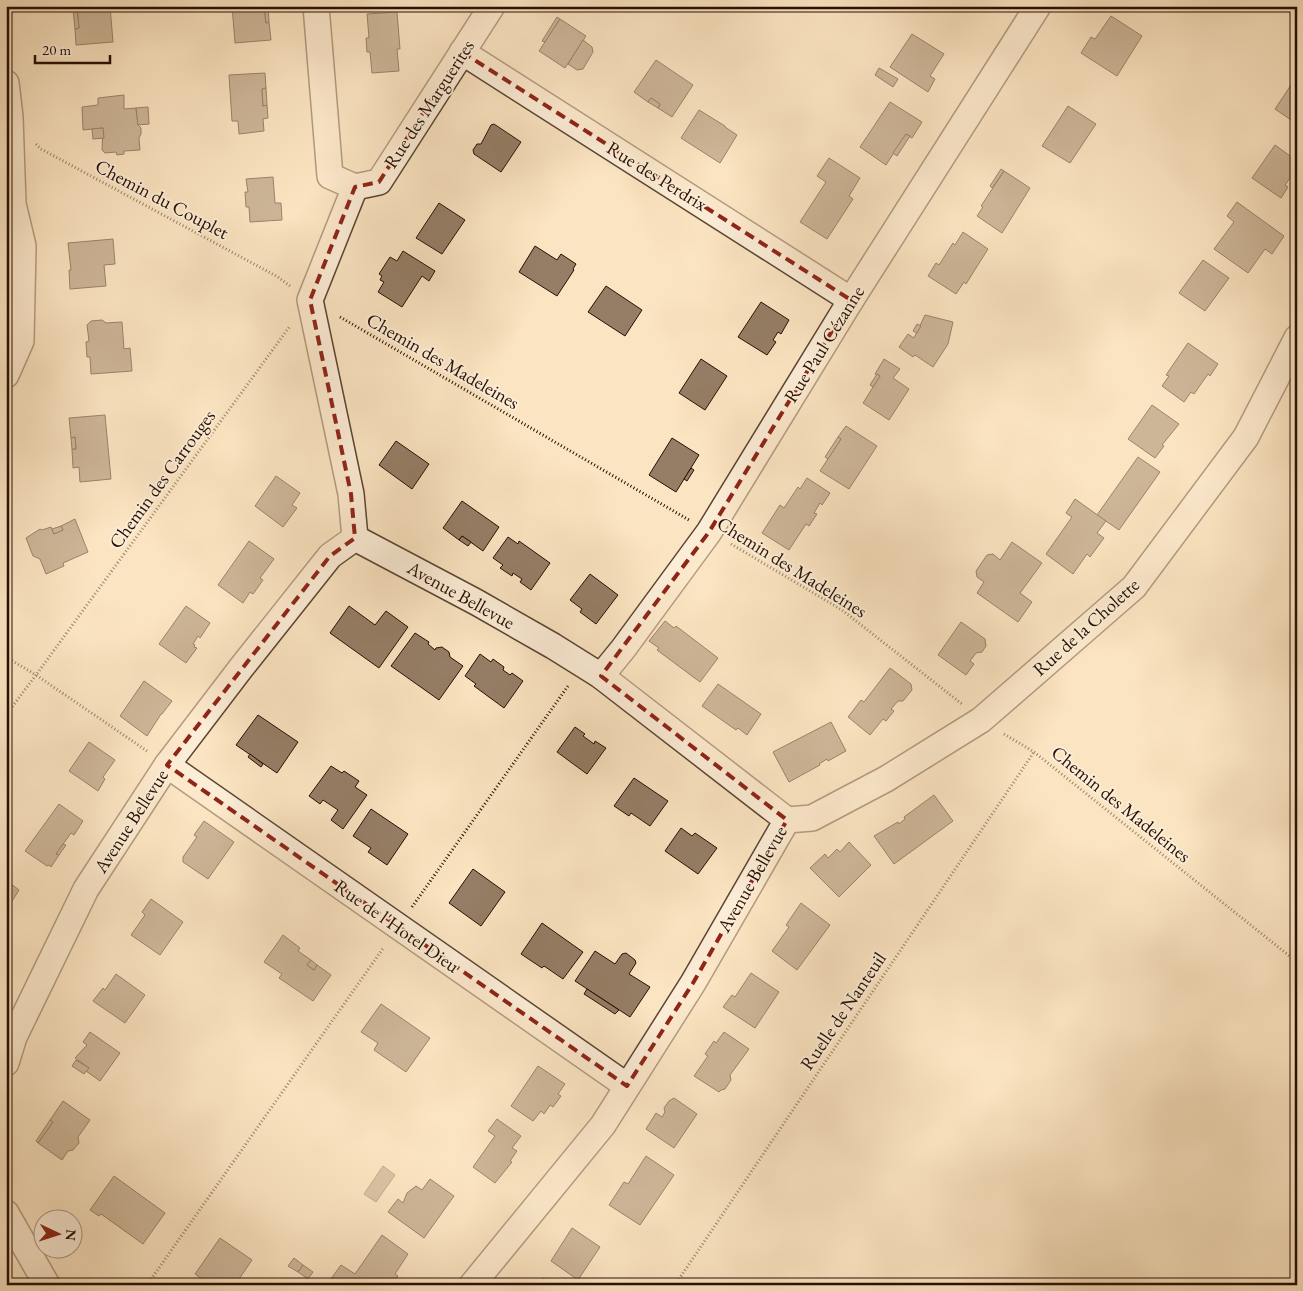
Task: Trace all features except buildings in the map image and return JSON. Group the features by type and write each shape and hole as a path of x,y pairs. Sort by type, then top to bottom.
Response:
{"street":[{"path":"316,6 330,176 355,187 310,300 351,494 355,538"},
{"name":"Rue des Marguerites","path":"355,187 378,182 492,6"},
{"name":"Rue Paul Cézanne","path":"592,670 623,649 709,532 851,300 1038,6"},
{"name":"Rue des Perdrix","path":"462,52 851,300"},
{"path":"6,83 10,117 10,205 23,246 21,340 6,375"},
{"name":"Rue de la Cholette","path":"787,820 812,818 886,779 981,720 1134,587 1246,437 1297,338"},
{"name":"Avenue Bellevue","path":"6,1063 14,1037 86,889 167,765 240,668 330,556 355,538 476,602 592,670 787,820 693,983 603,1125 472,1285"},
{"name":"Rue de l'Hotel Dieu","path":"167,765 627,1086"},
{"path":"6,1213 47,1285"}],"path":[{"name":"Chemin du Couplet","path":"10,117 42,150 278,277 310,300"},
{"name":"Chemin des Madeleines","path":"310,300 842,610 981,720 1034,752 1297,962"},
{"name":"Chemin des Carrouges","path":"6,715 310,300"},
{"path":"6,657 36,675 167,765"},
{"path":"146,1285 398,928 592,670"},
{"name":"Ruelle de Nanteuil","path":"674,1285 1034,752"}],"highlighted area":[{"path":"462,52 851,300 709,532 601,676 787,820 693,983 627,1086 167,765 330,556 355,538 351,494 310,300 355,187 379,182"}],"shaded area":[{"path":"383,1166 395,1175 376,1202 364,1194"}]}
